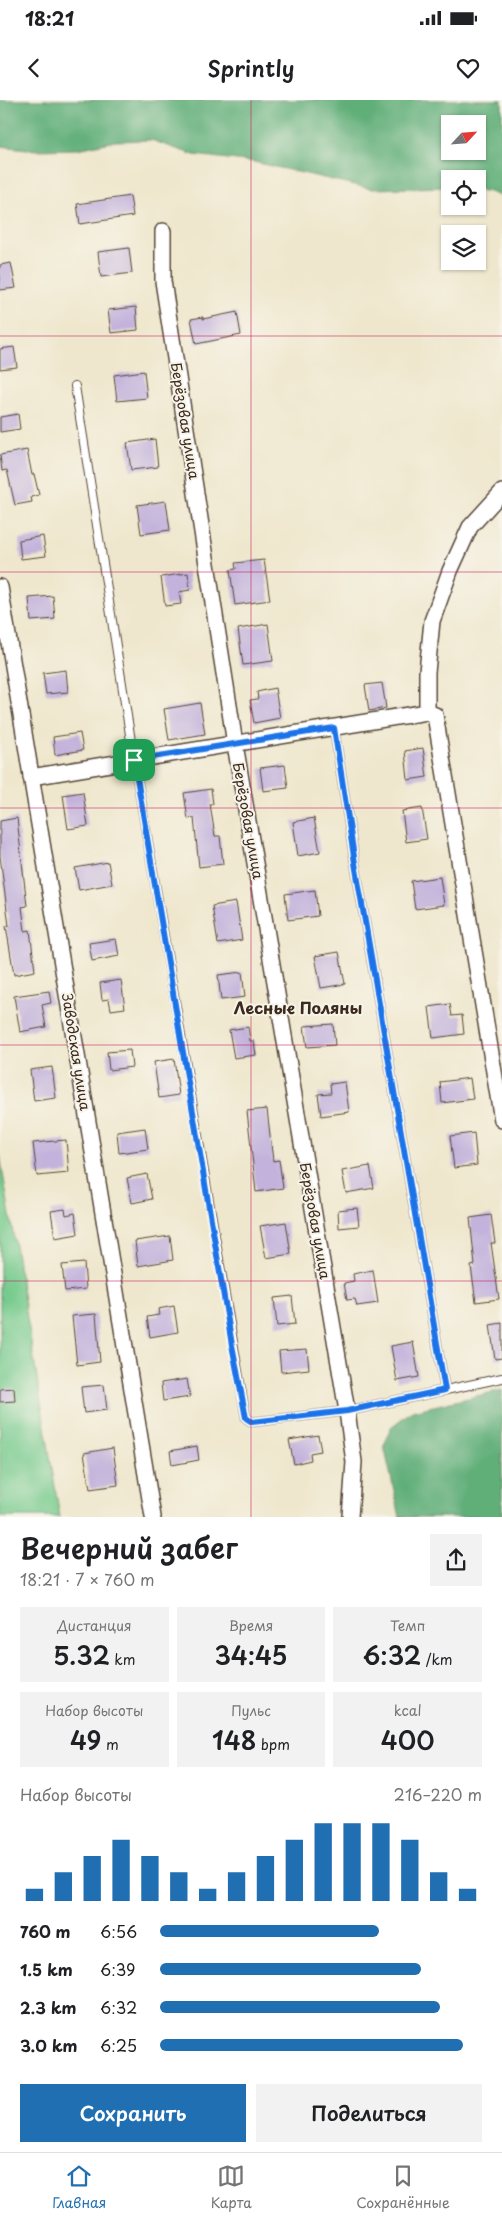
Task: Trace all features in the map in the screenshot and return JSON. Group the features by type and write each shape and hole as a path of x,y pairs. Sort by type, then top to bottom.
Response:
{"street":[{"name":"Берёзовая улица","path":"163,231 163,281 235,744 347,1411 354,1462 350,1517"},
{"path":"427,712 427,672 432,621 450,571 470,527 502,492"},
{"name":"Заводская улица","path":"0,587 153,1517"},
{"path":"31,777 427,712 434,715 438,725 502,1120"}],"lane":[{"path":"75,386 134,760 232,1345 246,1418 252,1422 347,1411 502,1378"},
{"path":"334,728 445,1390"}],"green space":[{"path":"0,100 502,100 502,197 486,191 486,170 441,170 441,187 372,189 254,162 194,155 151,140 115,141 78,149 36,150 0,146"},
{"path":"0,1155 60,1517 0,1517"},
{"path":"502,1390 502,1517 400,1517 384,1446 391,1427 412,1411"}],"building":[{"path":"130,196 133,216 80,224 77,204"},
{"path":"129,248 132,273 101,277 98,252"},
{"path":"11,263 16,288 0,290 0,265"},
{"path":"136,307 138,330 111,333 108,310"},
{"path":"237,312 241,335 196,344 191,319 203,317 203,319"},
{"path":"14,347 17,367 0,369 0,349"},
{"path":"144,371 147,398 117,401 114,375"},
{"path":"18,414 20,429 0,432 0,417"},
{"path":"155,439 158,467 131,470 127,443"},
{"path":"27,450 32,475 34,474 39,495 31,497 32,502 15,505 7,470 2,471 0,455"},
{"path":"166,501 170,530 141,534 137,505"},
{"path":"43,536 46,556 21,559 19,540"},
{"path":"264,560 270,600 235,605 230,570 236,569 235,563"},
{"path":"188,573 190,590 179,592 181,604 165,606 161,577"},
{"path":"53,596 55,619 31,621 29,598"},
{"path":"268,624 273,661 243,665 238,629"},
{"path":"66,670 68,692 46,694 43,673"},
{"path":"382,683 386,708 369,711 365,685"},
{"path":"275,688 280,718 254,723 250,700 258,699 257,692"},
{"path":"200,703 205,734 169,740 164,709"},
{"path":"80,733 83,750 55,755 53,737"},
{"path":"423,748 427,777 408,780 405,751"},
{"path":"285,765 288,788 263,791 260,768"},
{"path":"211,789 213,804 210,804 215,836 220,836 223,864 199,867 194,818 188,819 184,793"},
{"path":"83,792 88,826 68,829 63,795"},
{"path":"422,808 427,839 406,842 402,811"},
{"path":"17,818 27,906 22,907 25,931 30,930 35,971 14,975 6,926 9,926 0,856 0,821"},
{"path":"314,818 320,852 298,856 293,822"},
{"path":"108,862 112,884 79,890 75,868"},
{"path":"440,877 444,905 415,909 411,881"},
{"path":"315,890 318,916 288,920 285,894"},
{"path":"236,902 242,940 218,944 212,906"},
{"path":"116,939 119,956 92,961 89,943"},
{"path":"339,952 345,984 321,988 315,956"},
{"path":"242,972 245,997 221,1000 218,975"},
{"path":"121,980 125,1008 111,1010 109,999 102,1000 100,983"},
{"path":"49,991 51,1003 42,1005 46,1027 20,1032 14,996"},
{"path":"450,1004 452,1016 462,1015 464,1034 433,1038 429,1007"},
{"path":"333,1024 335,1045 307,1047 304,1026"},
{"path":"248,1027 250,1041 254,1041 256,1055 234,1058 229,1030"},
{"path":"130,1050 132,1067 109,1070 107,1052"},
{"path":"174,1059 179,1095 159,1098 154,1062"},
{"path":"52,1067 56,1098 34,1101 30,1070"},
{"path":"470,1078 473,1099 442,1103 440,1082"},
{"path":"345,1082 349,1112 321,1116 318,1094 331,1093 330,1084"},
{"path":"267,1109 273,1161 279,1160 283,1188 256,1192 247,1111"},
{"path":"145,1128 148,1149 119,1153 117,1132"},
{"path":"474,1133 477,1165 454,1168 450,1136"},
{"path":"66,1140 69,1173 37,1176 33,1143"},
{"path":"370,1166 374,1188 346,1193 342,1171"},
{"path":"147,1174 152,1199 132,1203 127,1178"},
{"path":"357,1208 359,1226 339,1228 338,1210"},
{"path":"65,1209 66,1215 75,1213 78,1234 55,1238 51,1211"},
{"path":"491,1215 495,1243 491,1243 499,1299 476,1302 471,1266 475,1265 470,1218"},
{"path":"286,1222 291,1254 266,1258 260,1226"},
{"path":"170,1236 173,1260 138,1266 135,1241"},
{"path":"84,1263 86,1289 65,1291 62,1265"},
{"path":"373,1270 378,1303 357,1306 355,1299 347,1300 344,1283 354,1281 353,1274"},
{"path":"292,1296 295,1324 277,1326 274,1298"},
{"path":"174,1306 178,1332 150,1337 147,1317 159,1315 158,1309"},
{"path":"96,1314 100,1362 77,1365 72,1316"},
{"path":"502,1323 502,1358 495,1359 490,1325"},
{"path":"413,1342 419,1377 397,1381 391,1346"},
{"path":"307,1349 309,1369 281,1372 279,1351"},
{"path":"187,1379 190,1397 163,1401 161,1383"},
{"path":"104,1385 107,1410 84,1413 81,1387"},
{"path":"14,1388 15,1401 0,1402 0,1389"},
{"path":"318,1435 321,1451 310,1453 311,1460 294,1464 289,1440"},
{"path":"197,1446 199,1460 172,1465 170,1451"},
{"path":"113,1448 118,1485 90,1489 84,1453"}],"district":[{"name":"Лесные Поляны","path":"298,1008"}],"route":[{"path":"334,728 355,863 445,1390 347,1411 252,1422 246,1418 232,1345 134,760 334,728"}]}
